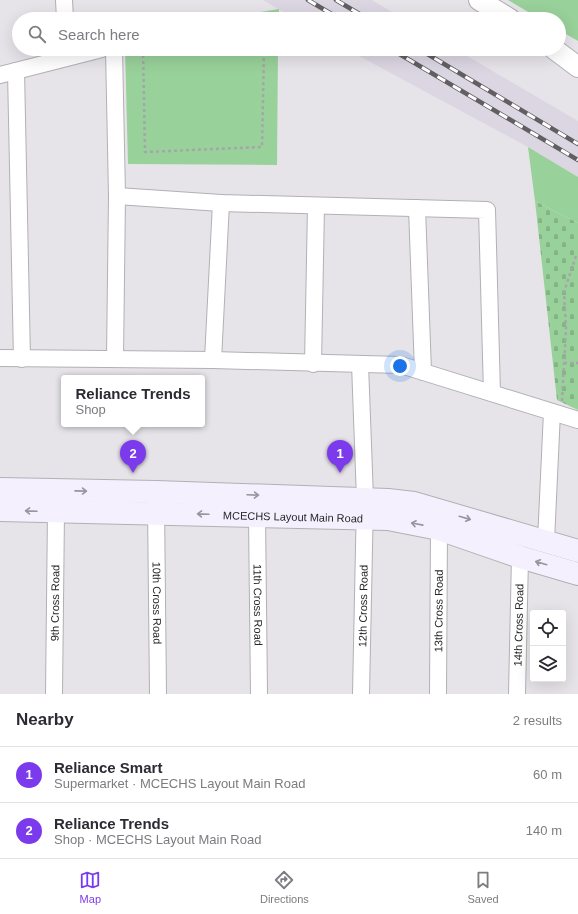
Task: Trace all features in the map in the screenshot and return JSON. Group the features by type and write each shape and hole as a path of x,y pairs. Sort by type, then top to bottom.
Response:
{"main road":[{"name":"MCECHS Layout Main Road","path":"0,490 156,502 365,509 388,519 439,529 520,557 578,574"},
{"name":"MCECHS Layout Main Road","path":"0,510 56,512 156,502 257,516 365,509 414,503 578,551"}],"street":[{"path":"64,0 65,12"},
{"path":"479,0 499,12"},
{"path":"0,75 58,56"},
{"path":"114,56 116,359"},
{"path":"563,56 578,67"},
{"path":"16,71 22,358"},
{"path":"116,196 221,203 487,210 492,393"},
{"path":"213,360 221,203"},
{"path":"313,364 316,206"},
{"path":"417,208 423,372"},
{"path":"0,358 213,360 313,364 401,365 578,420"},
{"name":"12th Cross Road","path":"360,364 365,509 361,694"},
{"path":"546,541 557,414"},
{"name":"10th Cross Road","path":"156,502 158,694"},
{"name":"9th Cross Road","path":"54,694 56,512"},
{"name":"11th Cross Road","path":"257,516 259,694"},
{"name":"13th Cross Road","path":"438,694 439,529"},
{"name":"14th Cross Road","path":"517,694 520,557"}],"path":[{"path":"143,56 145,152 262,147 264,56"},
{"path":"557,414 564,363 566,328 564,292 576,256"},
{"path":"564,363 578,364"}],"shaded area":[{"path":"263,0 372,0 392,12 283,12"},
{"path":"359,56 467,56 578,121 578,177 528,147"}],"green space":[{"path":"508,0 578,0 578,41 566,34 566,12 528,12"},
{"path":"279,9 279,12 261,12"},
{"path":"125,56 278,56 277,165 128,164"},
{"path":"528,147 578,177 578,223 535,201"},
{"path":"535,201 578,223 578,410 557,400"}],"railway":[{"path":"308,0 328,12"},
{"path":"336,0 356,12"},
{"path":"403,56 578,160"},
{"path":"431,56 578,144"}],"place":[{"name":"Reliance Trends","path":"133,473"},
{"name":"Reliance Smart","path":"340,473"}]}
